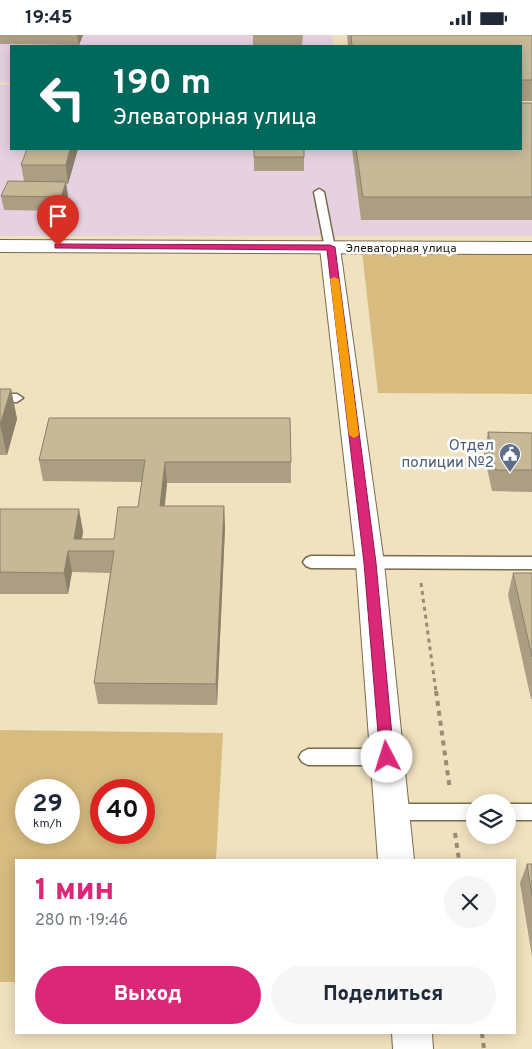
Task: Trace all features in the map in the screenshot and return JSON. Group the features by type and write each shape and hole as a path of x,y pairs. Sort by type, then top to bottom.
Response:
{"street":[{"name":"Элеваторная улица","path":"0,246 532,248"},
{"path":"330,247 370,563 396,859"},
{"path":"412,1034 413,1049"}],"lane":[{"path":"319,192 330,247"},
{"path":"0,398 17,398"},
{"path":"311,562 532,563"},
{"path":"308,757 387,757"},
{"path":"392,811 466,812"},
{"path":"516,812 532,812"}],"path":[{"path":"419,563 459,859"},
{"path":"482,1034 484,1049"}],"shaded area":[{"path":"0,35 332,35 333,45 10,45 10,82 0,82"},
{"path":"0,85 10,85 10,150 522,150 532,110 532,236 0,236"},
{"path":"362,251 532,252 532,394 378,393"},
{"path":"0,730 223,733 216,859 15,859 15,982 0,982"}],"building":[{"path":"351,35 532,35 532,80 522,80 522,45 352,45"},
{"path":"522,103 532,103 532,197 363,197 356,150 522,150"},
{"path":"27,150 70,150 66,165 21,165"},
{"path":"254,150 304,150 304,157 254,157"},
{"path":"8,181 66,182 61,197 1,196"},
{"path":"0,389 11,389 0,425"},
{"path":"49,418 290,418 291,462 165,462 160,506 224,506 216,684 94,683 114,551 68,551 64,573 0,572 0,509 79,509 74,539 114,539 118,507 138,507 145,460 39,460"},
{"path":"488,432 532,433 532,470 496,470"},
{"path":"513,573 532,573 532,657"},
{"path":"527,864 532,864 532,896"}],"slow traffic":[{"path":"334,279 354,435"}],"place":[{"name":"Отдел полиции №2","path":"510,473"}],"route":[{"path":"58,246 330,247 370,563 387,757"}]}
